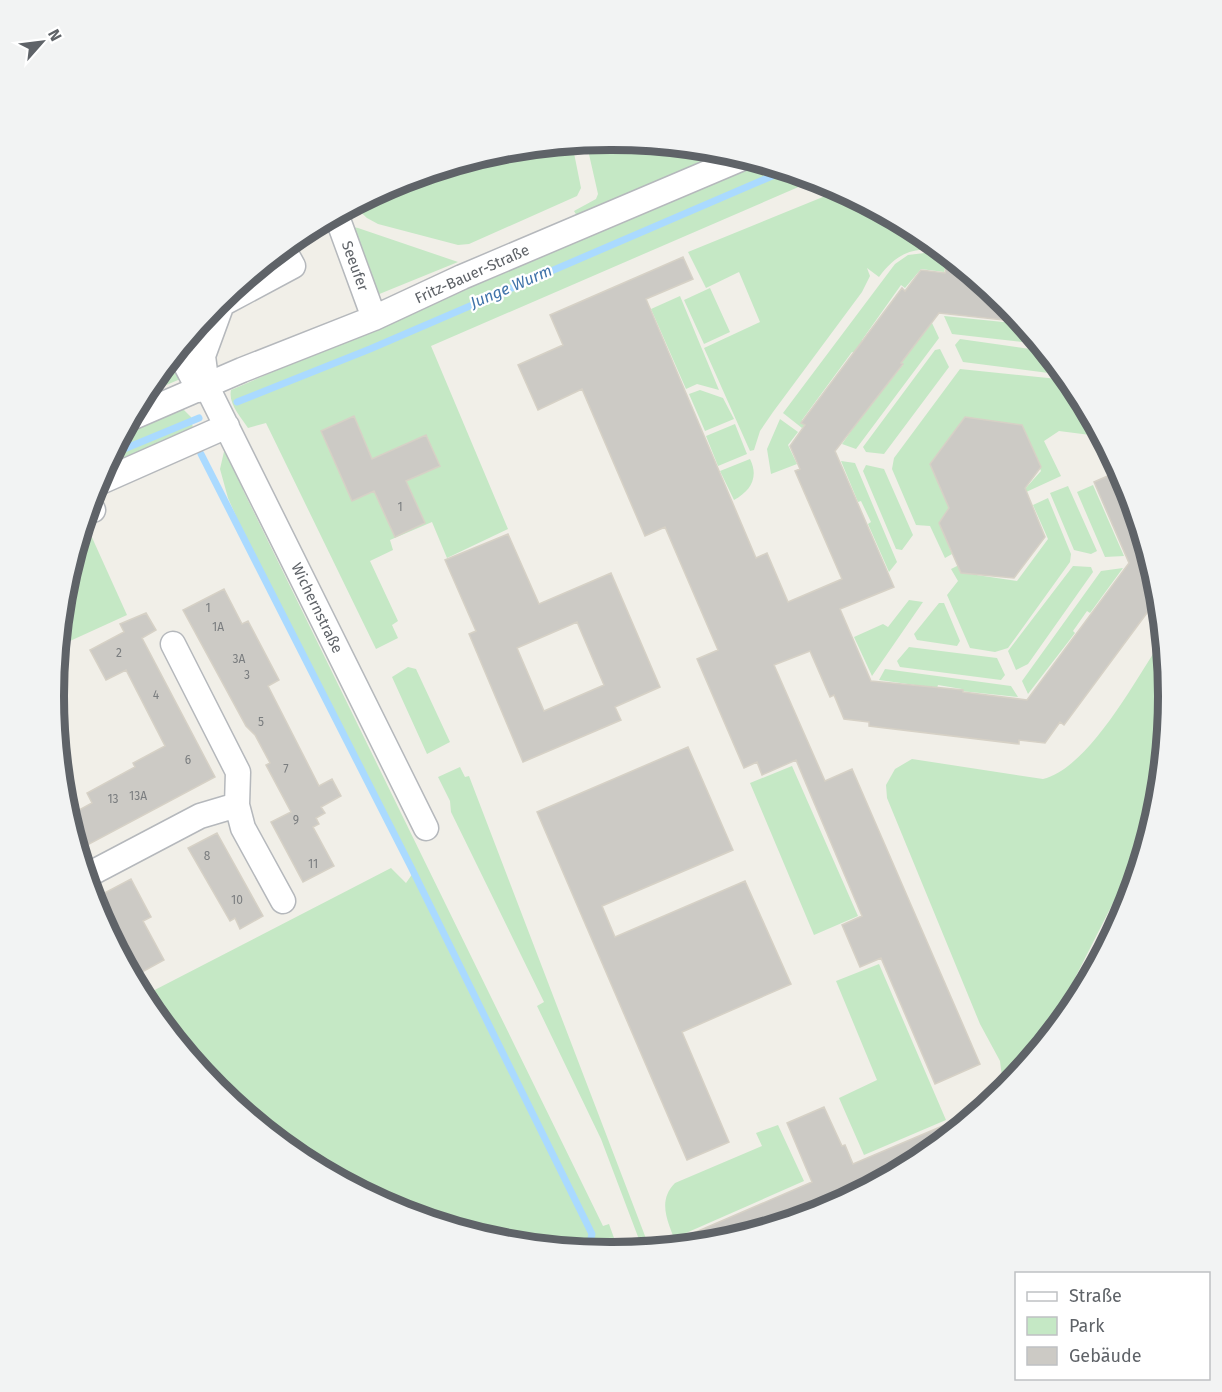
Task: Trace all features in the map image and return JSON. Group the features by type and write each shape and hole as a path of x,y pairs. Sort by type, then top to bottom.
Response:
{"street":[{"name":"Fritz-Bauer-Straße","path":"144,413 203,389 242,370 374,318 462,277 732,163"},
{"name":"Seeufer","path":"339,222 374,318"},
{"path":"247,289 293,266 287,256"},
{"path":"203,389 203,356 215,321"},
{"path":"182,357 203,389"},
{"name":"Wichernstraße","path":"203,389 227,426 426,828"},
{"path":"110,478 227,426"},
{"path":"173,644 238,772 237,805 243,828 283,901"},
{"path":"94,872 200,816 237,805"}],"green space":[{"path":"588,150 647,151 712,159 577,216 574,211 596,199 598,194"},
{"path":"574,151 581,188 577,196 469,244 458,245 378,224 360,211 402,191 435,179 504,160"},
{"path":"752,168 803,185 431,346 508,529 447,558 432,522 390,540 393,550 370,561 398,621 392,625 398,638 376,649 266,423 248,428 233,405 231,390 670,200"},
{"path":"828,195 884,223 927,250 913,251 899,257 879,277 867,268 870,276 862,292 773,412 760,431 754,450 750,451 704,348 760,322 739,272 706,288 688,252"},
{"path":"353,227 358,228 458,262 372,297"},
{"path":"930,252 948,265 944,272 921,269 905,288 901,285 862,340 865,344 857,354 852,352 802,420 806,423 802,428 783,413 895,264 908,255"},
{"path":"710,288 730,332 704,344 684,300"},
{"path":"680,296 719,390 697,384 686,389 651,309"},
{"path":"944,316 1009,323 1028,343 952,334"},
{"path":"932,323 939,338 856,449 842,444 887,380 890,381 903,365 900,363"},
{"path":"960,339 1033,349 1052,373 963,362 955,345"},
{"path":"940,349 949,367 884,454 866,452 863,447 935,350"},
{"path":"177,363 185,377 160,388"},
{"path":"960,369 1056,379 1091,435 1059,431 1044,441 1061,476 1024,493 1024,490 1041,471 1023,428 940,524 952,554 945,558 930,526 916,525 892,469 894,458"},
{"path":"700,390 723,398 734,419 705,431 689,394"},
{"path":"182,408 191,417 193,429 115,468 135,428"},
{"path":"780,419 798,432 788,445 797,464 771,474 767,449"},
{"path":"735,424 747,454 718,466 706,436"},
{"path":"226,443 248,487 243,490 603,1226 609,1224 615,1242 540,1238 504,1232 435,1213 369,1186 307,1150 251,1107 200,1056 177,1029 152,991 391,868 406,883 413,873 353,749 269,591 228,498 220,469"},
{"path":"750,459 754,472 752,483 734,500 720,471"},
{"path":"841,461 855,463 897,562 889,572 868,524 871,522 861,501 858,502"},
{"path":"866,465 884,469 913,535 902,550 896,549 863,471"},
{"path":"1093,485 1124,556 1105,557 1077,492"},
{"path":"1068,486 1097,551 1091,554 1074,550 1050,493"},
{"path":"1048,498 1071,554 1070,562 1008,648 995,652 970,648 947,595 958,581 951,569 959,565 963,573 1017,581 1048,539 1033,505"},
{"path":"90,533 127,615 68,642 75,589"},
{"path":"1073,566 1091,567 1093,572 1028,664 1016,670 1008,651"},
{"path":"1123,568 1090,613 1087,611 1073,631 1075,633 1028,694 1022,681 1101,571"},
{"path":"909,600 923,602 872,676 854,637 883,624 888,627"},
{"path":"939,603 944,603 960,641 957,646 917,640 914,634"},
{"path":"909,647 997,658 1005,675 1001,680 900,667 897,661"},
{"path":"1155,651 1158,696 1153,767 1139,837 1128,872 1061,1006 1045,1029 1002,1077 1000,1061 980,1024 887,798 886,785 895,769 912,759 1043,779 1060,771 1077,758 1110,720"},
{"path":"408,667 416,669 450,742 427,754 392,677"},
{"path":"885,669 1011,686 1018,697 961,691 962,689 938,685 937,688 879,680"},
{"path":"792,766 858,916 814,935 750,783"},
{"path":"460,767 465,777 469,776 647,1241 640,1241 601,1139 537,1006 544,1002 451,812 450,801 438,777"},
{"path":"879,964 946,1120 864,1155 839,1098 877,1080 836,981"},
{"path":"778,1125 804,1181 686,1233 687,1237 674,1239 665,1205 669,1190 675,1183 762,1146 756,1133"}],"building":[{"path":"683,257 693,279 646,299 756,558 767,553 788,602 842,579 795,471 800,469 790,446 805,425 801,423 902,288 905,291 921,270 945,273 946,268 952,269 1007,320 939,313 901,363 903,364 835,451 894,587 840,609 871,681 963,690 963,692 1027,700 1129,563 1094,482 1110,475 1139,555 1150,608 1064,725 1060,722 1045,743 1019,740 1019,744 869,726 869,722 844,719 834,695 830,697 810,651 774,665 825,781 852,769 980,1064 935,1084 881,958 860,967 842,925 862,916 796,760 762,775 757,762 744,768 697,659 718,650 665,527 645,536 582,389 538,410 518,365 563,345 550,315"},
{"path":"354,416 372,459 426,435 440,466 406,481 425,523 395,537 374,491 352,501 321,431"},
{"path":"965,417 1022,425 1041,467 1025,488 1045,537 1014,578 961,573 939,523 949,508 930,464"},
{"path":"508,534 539,604 611,573 660,687 615,707 621,720 523,762 469,634 476,631 445,560","holes":["577,622 604,685 544,711 517,648"]},
{"path":"224,589 242,624 248,621 279,680 268,686 319,786 332,779 341,796 321,807 325,813 316,818 319,824 313,827 334,866 303,882 271,822 291,812 266,765 270,763 255,735 246,726 183,610"},
{"path":"146,613 156,630 142,638 215,777 86,846 77,811 92,803 87,793 135,767 133,763 165,746 126,670 106,680 90,650 124,632 120,624"},
{"path":"688,747 733,850 602,906 615,937 745,881 791,984 682,1032 729,1142 687,1160 537,812"},
{"path":"217,833 263,916 240,929 235,918 230,921 188,848"},
{"path":"131,879 151,917 143,921 164,960 140,973 121,938 102,894"},
{"path":"824,1107 853,1164 955,1121 884,1169 820,1201 752,1224 682,1238 812,1182 787,1123"}],"waterway":[{"name":"Junge Wurm","path":"237,402 370,349 774,175"},
{"name":"Junge Wurm","path":"124,449 199,418"},
{"path":"201,454 411,867 592,1234 590,1241"}]}
